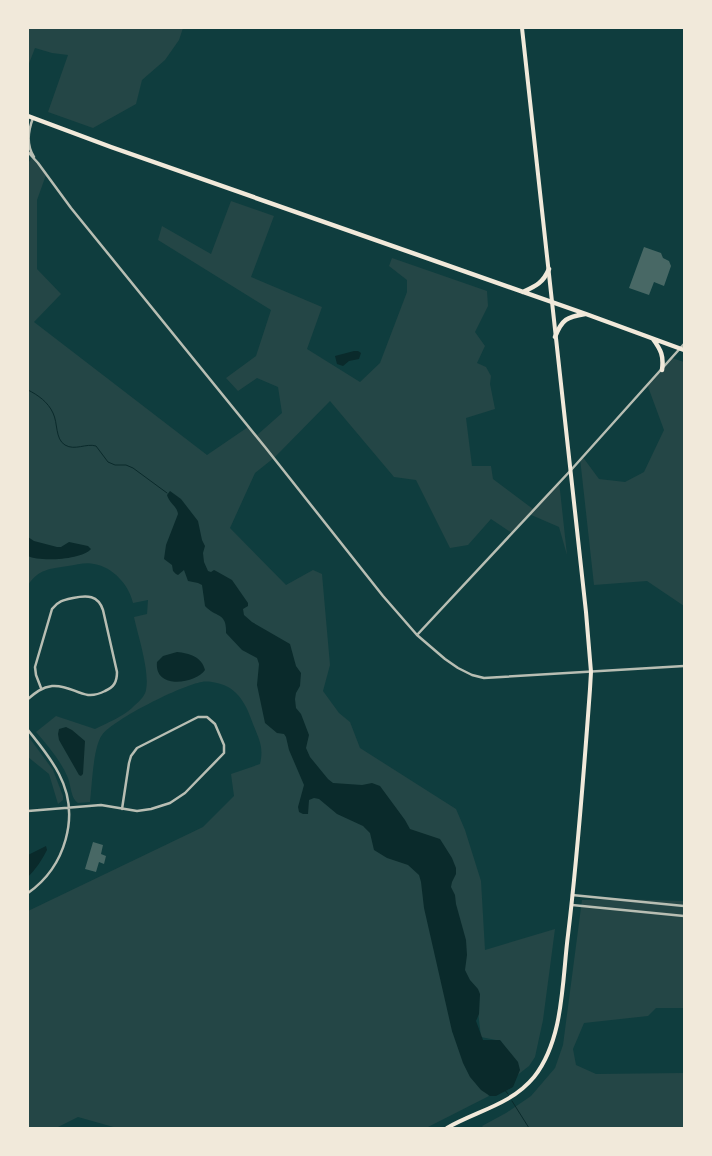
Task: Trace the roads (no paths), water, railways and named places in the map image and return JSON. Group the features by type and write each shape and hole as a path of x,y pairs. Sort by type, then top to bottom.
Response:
{"main road":[{"path":"446,1128 508,1100 527,1084 541,1066 553,1037 559,1010 572,904 591,672 571,470 522,28"},
{"path":"28,116 116,149 682,349"},
{"path":"523,292 539,285 546,277 549,269"},
{"path":"556,337 559,326 566,319 586,314"},
{"path":"652,338 662,351 664,358 662,370"}],"street":[{"path":"34,118 28,136 31,152 71,208 266,447 383,596 417,635 458,668 472,675 484,678 684,666"},
{"path":"28,152 38,163"},
{"path":"417,635 571,470 682,349 684,344"},
{"path":"28,699 41,688 50,686 59,686 94,696 109,690 114,684 117,672 106,619 101,604 96,598 86,595 63,600 52,609 35,667 36,678 41,688"},
{"path":"28,810 101,805 132,811 150,809 170,803 185,793 224,753 225,747 213,722 207,717 198,717 137,748 128,763 122,809"},
{"path":"28,730 59,772 69,807 68,830 59,857 46,877 28,893"},
{"path":"572,895 684,906"},
{"path":"572,904 684,916"}],"waterway":[{"path":"28,390 42,399 51,409 55,417 58,435 65,445 69,447 96,446 108,462 133,468 167,493"},
{"path":"504,1089 508,1094"},
{"path":"512,1101 529,1128"}]}
